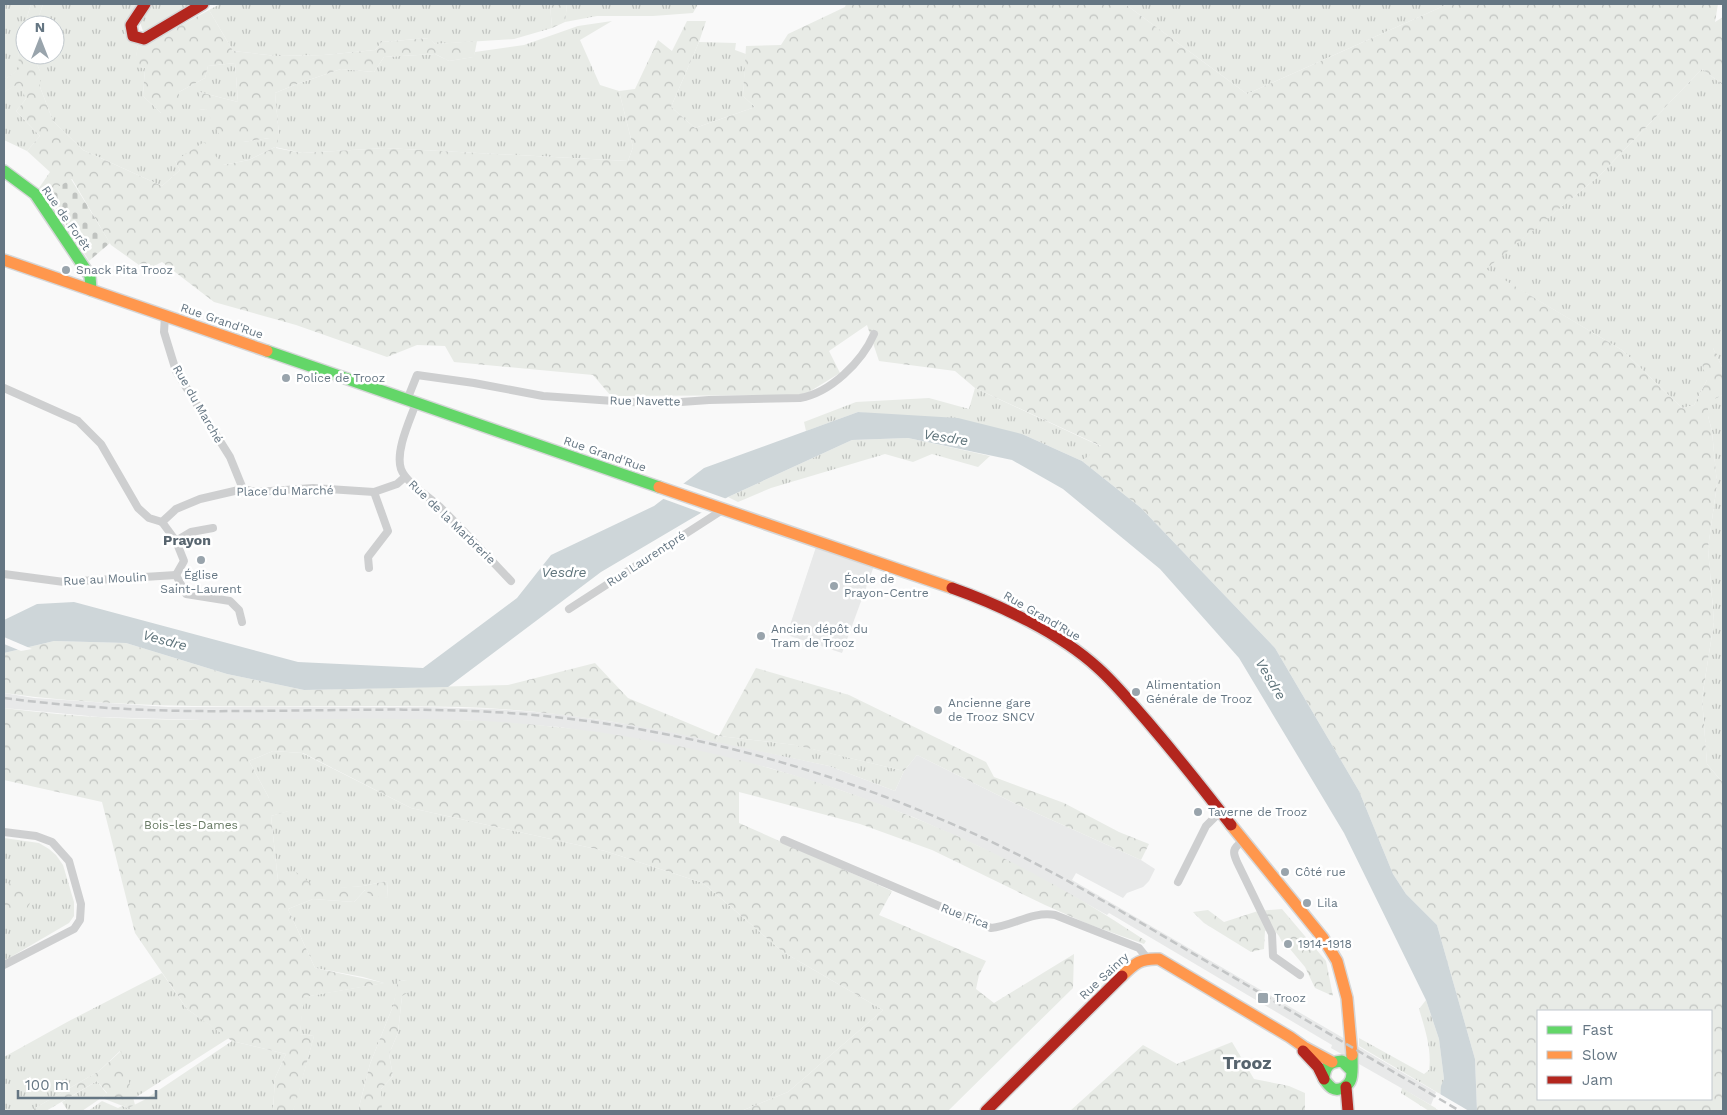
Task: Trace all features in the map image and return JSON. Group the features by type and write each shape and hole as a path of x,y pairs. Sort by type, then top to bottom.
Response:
{"main road":[{"path":"145,4 131,25 133,36 144,39 203,4"},
{"name":"Rue de Forêt","path":"4,171 36,194 90,276 91,290"},
{"name":"Rue Grand'Rue","path":"4,260 986,600 1052,635 1097,667 1119,689 1180,760 1280,887 1323,938 1333,954 1343,979 1347,998 1352,1051 1351,1079 1340,1088"},
{"name":"Rue Grand'Rue","path":"1159,737 1238,845 1320,945 1328,958 1338,987 1344,1036 1342,1052 1325,1069 1324,1079"},
{"name":"Rue Sainry","path":"986,1111 1133,965 1147,958 1160,958 1304,1047 1334,1062"},
{"name":"Rue Sainry","path":"1290,1037 1315,1063 1322,1072 1324,1079"},
{"path":"1334,1062 1346,1064 1350,1069"},
{"path":"1324,1079 1330,1087 1340,1088"},
{"path":"1340,1088 1341,1111"},
{"path":"1340,1088 1348,1111"}],"street":[{"name":"Rue du Marché","path":"165,316 164,332 176,371 230,457 243,489"},
{"name":"Rue Navette","path":"411,402 417,375 543,396 628,402 667,403 800,398 822,391 833,383 861,358 874,334"},
{"path":"4,388 78,422 101,444 138,508 149,518 162,522 176,541 184,561 176,575 186,594 230,601 239,610 242,622"},
{"name":"Rue de la Marbrerie","path":"411,402 400,459 401,469 405,477 441,508 511,580"},
{"name":"Place du Marché","path":"162,522 176,509 200,499 243,489 256,492 312,488 374,492 397,484 405,477"},
{"path":"369,568 368,557 388,530 374,492"},
{"name":"Rue Laurentpré","path":"569,609 720,508"},
{"path":"176,541 191,532 213,528"},
{"name":"Rue au Moulin","path":"4,574 64,582 176,575"},
{"path":"1178,882 1206,826 1216,816"},
{"path":"4,832 36,836 52,842 57,847 69,861 80,904 80,920 74,929 4,965"},
{"name":"Rue Fica","path":"784,840 991,928 1004,927 1029,917 1044,914 1055,916 1139,948 1147,958"},
{"path":"1238,845 1233,852 1272,934 1273,956 1300,975"}],"shaded area":[{"name":"École de Prayon-Centre","path":"816,547 874,566 842,653 787,634"},
{"path":"4,693 34,698 168,707 426,707 494,709 560,714 661,729 829,766 895,791 904,771 917,755 1016,804 1141,860 1155,869 1149,881 1143,887 1127,893 1123,898 1076,873 1072,880 1436,1092 1431,1105 1331,1048 1332,1045 1109,913 1107,915 978,846 913,817 843,791 770,768 658,743 559,727 461,720 235,721 99,717 4,708"}],"green space":[{"path":"4,4 31,4 28,15 15,15 15,65 20,65 20,69 4,80"},
{"path":"31,4 43,4 39,15 28,15"},
{"path":"43,4 139,4 127,20 125,30 131,40 138,45 135,66 145,68 143,96 161,113 179,92 205,78 208,66 235,63 238,102 199,92 199,110 206,109 243,134 243,142 279,135 275,93 341,69 374,72 384,57 435,54 449,61 473,57 475,52 524,45 578,26 612,21 580,40 600,85 619,91 633,147 628,161 385,148 302,153 275,147 249,160 223,165 175,161 180,170 162,186 83,150 53,121 40,87 40,71 37,65 65,65 65,15 39,15"},
{"path":"150,4 195,4 150,33 143,31 140,22"},
{"path":"220,4 550,4 552,28 514,39 435,44 428,38 382,42 375,50 324,55 277,56 233,51 209,10"},
{"path":"550,4 567,4 565,22 552,28"},
{"path":"567,4 698,4 693,13 653,16 597,16 565,22"},
{"path":"846,4 1125,4 1247,94 1448,4 1718,4 1715,22 1723,17 1723,85 1702,69 1599,176 1486,269 1622,350 1682,408 1694,405 1707,380 1698,351 1713,348 1723,369 1723,395 1708,402 1708,416 1712,431 1717,484 1708,548 1714,622 1702,698 1707,764 1723,783 1723,1111 1477,1111 1475,1059 1437,925 1406,894 1393,874 1359,791 1275,648 1141,508 1082,461 1101,446 975,388 955,371 879,361 867,325 829,351 840,373 804,395 611,396 593,375 454,362 445,346 417,345 387,357 296,325 214,302 162,262 146,270 111,245 72,179 47,194 39,188 50,172 27,151 40,136 16,111 26,99 20,83 4,92 4,80 19,69 19,65 37,65 40,71 40,87 53,121 83,150 162,186 180,170 175,161 204,142 223,165 249,160 275,147 270,138 243,142 242,134 221,138 206,109 199,110 199,92 238,102 235,63 208,66 205,78 179,92 179,111 161,113 143,96 145,68 134,67 138,45 154,40 209,10 233,51 277,56 324,55 375,50 382,42 429,38 435,44 477,41 474,57 449,61 435,54 384,57 374,72 341,69 275,93 279,135 276,148 302,153 385,148 628,161 633,147 619,91 635,89 658,40 672,51 687,21 706,21 671,107 695,128 755,107 743,96 746,46 781,45 788,34 845,7"},
{"path":"1125,4 1448,4 1247,94"},
{"path":"699,42 736,43 735,50 746,54 743,96 755,107 695,128 671,107"},
{"path":"1702,69 1723,85 1723,369 1713,348 1707,380 1694,405 1682,408 1622,350 1485,269 1599,176"},
{"path":"20,82 26,99 16,111 40,136 27,151 4,140 4,92"},
{"path":"71,179 110,243 89,261 47,194"},
{"path":"975,388 1102,447 1082,461 1022,434 858,412 806,431 804,422 856,402 929,398 969,409"},
{"path":"1723,395 1723,783 1707,764 1702,698 1714,622 1708,548 1717,484 1712,431 1708,416 1708,401"},
{"path":"908,438 990,456 978,467 932,454 913,462 885,454 771,488 738,502 728,497 852,440"},
{"path":"54,641 126,643 227,674 304,690 508,685 595,663 628,698 719,736 716,742 590,718 462,707 175,706 61,699 4,693 4,653"},
{"path":"756,668 849,695 986,762 994,777 1064,803 1119,832 1149,844 1141,860 1016,804 917,755 904,771 795,745 719,736"},
{"name":"Bois-les-Dames","path":"4,708 118,718 175,720 462,720 553,727 643,739 732,758 820,783 905,814 988,851 1069,893 1146,941 1144,944 1088,924 932,850 860,824 739,792 739,823 892,891 879,915 986,961 979,975 976,989 994,1003 1074,954 1073,988 948,1111 741,1111 788,1092 883,1010 783,952 703,883 605,851 411,808 303,753 273,751 249,761 269,798 282,799 289,811 271,816 278,881 296,872 318,889 363,886 387,881 388,898 371,896 365,890 354,902 313,899 288,909 315,968 385,983 304,997 300,1034 314,1036 295,1106 293,1111 273,1111 275,1078 286,1054 232,1041 187,1009 135,933 102,802 4,780"},
{"path":"719,736 796,745 904,771 895,791 829,766 716,742"},
{"path":"273,751 302,753 411,808 605,851 703,883 783,952 883,1010 788,1092 741,1111 381,1111 381,1089 393,1076 389,1054 398,1033 402,996 407,980 399,981 393,1006 370,1064 358,1111 293,1111 314,1036 300,1034 303,997 384,983 315,968 288,909 313,899 354,902 365,890 388,898 387,881 363,886 317,890 278,881 271,816 288,811 269,798 249,761"},
{"path":"4,838 39,843 56,855 63,865 74,902 74,916 69,923 4,961"},
{"path":"4,883 24,885 34,896 24,914 17,912 4,917"},
{"path":"1282,909 1326,961 1333,996 1315,988 1305,967 1290,949 1286,950 1273,929 1265,931 1264,949 1251,952 1204,923 1193,912 1208,910 1224,922 1258,911"},
{"path":"162,973 187,1009 229,1038 133,1099 120,1051 99,1071 30,1111 4,1111 4,1057"},
{"path":"407,980 412,990 402,996 398,1033 389,1054 393,1076 381,1089 382,1111 358,1111 370,1064 393,1006 398,981"},
{"path":"1426,1000 1439,1039 1444,1079 1440,1094 1359,1046 1359,1038 1424,1074 1429,1070 1430,1055 1419,1009"},
{"path":"232,1041 286,1054 275,1078 273,1111 88,1111 102,1101 118,1108 122,1106 128,1108 144,1100"},
{"path":"1232,1042 1254,1079 1289,1086 1305,1093 1305,1111 1070,1111 1143,1045 1177,1064"},
{"path":"121,1051 135,1105 128,1108 102,1098 107,1093 97,1081 46,1111 30,1111 99,1071"},
{"path":"97,1081 107,1094 82,1111 68,1111 62,1102"},
{"path":"1402,1088 1439,1111 1429,1111 1401,1093"}],"water":[{"name":"Vesdre","path":"858,412 958,418 1022,434 1082,461 1141,508 1275,648 1359,791 1393,874 1406,894 1437,925 1475,1059 1477,1111 1439,1111 1441,1086 1444,1079 1439,1039 1426,1000 1344,833 1239,658 1160,569 1063,489 1012,460 908,438 852,440 728,497 601,572 448,687 304,690 227,674 126,643 54,641 4,653 4,620 37,604 74,602 298,662 423,668 517,598 551,555 654,506 704,468"}],"pier":[{"path":"682,483 727,499 705,514 661,498"},
{"path":"4,637 32,649 21,651 4,644"},
{"path":"1438,1093 1469,1111 1441,1111 1436,1109"}],"railway":[{"path":"4,698 91,707 149,710 441,710 522,714 617,725 671,735 777,761 829,777 931,815 1037,864 1460,1111"}],"traffic: fast":[{"path":"4,171 35,194 90,276 91,290"},
{"path":"267,351 659,487"},
{"path":"1350,1069 1342,1061 1334,1062 1325,1071 1324,1079 1335,1089 1341,1089 1346,1086 1352,1076 1352,1055"}],"traffic: slow":[{"path":"4,260 267,351"},
{"path":"659,487 952,588"},
{"path":"1231,825 1323,938 1337,961 1347,998 1352,1055"},
{"path":"1122,976 1139,962 1147,959 1159,959 1332,1062"}],"traffic: jam":[{"path":"145,4 131,25 133,36 144,39 203,4"},
{"path":"952,588 1029,621 1083,655 1117,687 1147,721 1231,825"},
{"path":"986,1111 1122,976"},
{"path":"1303,1051 1318,1067 1324,1079"},
{"path":"1346,1087 1348,1111"}],"place":[{"name":"Snack Pita Trooz","path":"66,270"},
{"name":"Police de Trooz","path":"286,378"},
{"name":"Église Saint-Laurent","path":"201,560"},
{"name":"École de Prayon-Centre","path":"834,586"},
{"name":"Ancien dépôt du Tram de Trooz","path":"761,636"},
{"name":"Alimentation Générale de Trooz","path":"1136,692"},
{"name":"Ancienne gare de Trooz SNCV","path":"938,710"},
{"name":"Taverne de Trooz","path":"1198,812"},
{"name":"Côté rue","path":"1285,872"},
{"name":"Lila","path":"1307,903"},
{"name":"1914-1918","path":"1288,944"},
{"name":"Trooz","path":"1263,998"}],"district":[{"name":"Prayon","path":"187,540"},
{"name":"Trooz","path":"1247,1063"}]}
